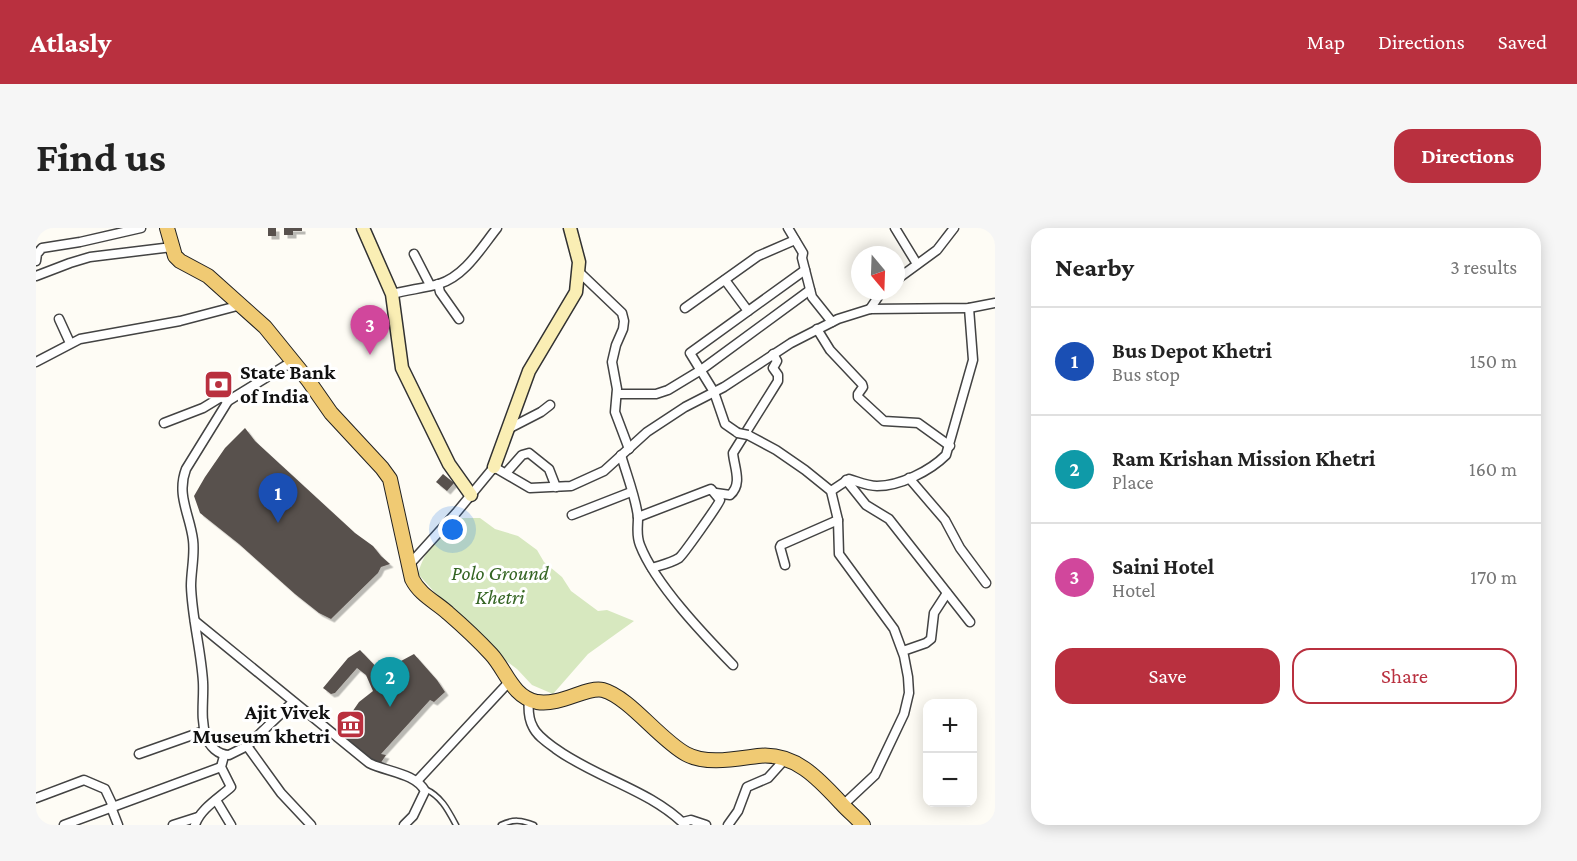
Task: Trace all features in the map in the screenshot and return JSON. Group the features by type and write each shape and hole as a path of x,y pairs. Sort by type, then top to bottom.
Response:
{"main road":[{"path":"166,228 175,256 208,276 265,327 331,413 382,468 390,479 409,565 416,586 493,655 509,681 529,699 551,703 592,690 603,690 619,699 686,754 717,759 760,756 791,759 820,780 863,825"}],"street":[{"path":"36,261 39,250 45,247 80,242 141,228"},
{"path":"363,228 392,294 402,368 449,464 471,495"},
{"path":"392,294 434,285 463,270 497,228"},
{"path":"409,565 494,466 530,371 576,292 579,262 570,228"},
{"path":"788,228 803,253 802,258 812,297 831,322"},
{"path":"895,228 917,264"},
{"path":"937,250 954,228"},
{"path":"905,273 937,250 961,228"},
{"path":"685,308 758,256 795,240"},
{"path":"36,276 90,257 172,247"},
{"path":"414,254 459,319"},
{"path":"805,270 691,352 714,392 725,424 795,463 831,490 838,520 839,554 894,630 903,651 908,677 907,705 877,772 844,804"},
{"path":"578,271 622,313 623,329 612,362 617,394 615,412 629,449"},
{"path":"724,280 748,311"},
{"path":"617,394 660,393 701,370 810,290"},
{"path":"870,309 876,300"},
{"path":"494,466 530,488 571,486 604,471 647,432 685,407 831,322 870,309 969,308 995,303"},
{"path":"36,362 70,343 93,336 180,321 241,305"},
{"path":"831,490 849,479 877,486 890,484 909,478 939,462 946,455 974,360 969,308"},
{"path":"59,319 70,343"},
{"path":"817,329 830,350 862,384 863,387 858,397 884,422 918,423 950,446"},
{"path":"638,517 709,490 730,495 736,489 738,469 733,453 778,381 778,375 773,368 777,361 773,354"},
{"path":"224,756 210,745 204,731 201,704 203,683 191,587 194,542 182,494 182,481 212,424 228,401 293,361"},
{"path":"165,423 203,408 221,397 228,401"},
{"path":"508,429 550,405"},
{"path":"506,473 522,455 529,453 549,469 556,487"},
{"path":"621,455 638,517 636,531 639,544 652,568 701,632 733,665"},
{"path":"909,478 945,520 960,548 986,583"},
{"path":"846,480 866,505 889,519 970,622"},
{"path":"572,515 631,492"},
{"path":"652,568 674,560 686,550 701,525 719,506 720,500 716,493"},
{"path":"784,566 780,545 838,520"},
{"path":"903,651 931,639 934,613 947,593"},
{"path":"195,621 369,763 417,781 424,789 420,805 414,816 404,825"},
{"path":"417,781 509,681"},
{"path":"529,699 528,713 532,726 550,745 572,761 660,805 684,824 691,820 706,825"},
{"path":"224,756 247,746 293,702"},
{"path":"139,754 204,731"},
{"path":"247,746 281,793 311,825"},
{"path":"173,825 196,821 231,785 221,767 224,756"},
{"path":"728,825 738,811 747,787 768,778 786,758"},
{"path":"64,825 221,767"},
{"path":"36,798 84,780 105,789 118,825"},
{"path":"216,800 231,825"}],"lane":[{"path":"424,789 434,793 441,800 456,825"},
{"path":"501,825 514,820 534,825"}],"green space":[{"name":"Polo Ground Khetri","path":"458,518 480,518 495,529 518,536 537,550 544,562 562,577 571,591 598,611 607,610 634,621 588,654 553,694 532,685 448,607 418,574 429,550"}],"building":[{"path":"268,228 276,228 276,236 268,236"},
{"path":"284,228 302,228 302,231 293,231 293,235 284,235"},
{"path":"245,428 255,441 355,533 373,546 390,564 381,567 378,573 331,619 319,613 295,594 200,513 194,496 225,448"},
{"path":"443,474 454,483 447,491 436,482"},
{"path":"360,650 389,678 401,661 414,654 445,692 434,702 430,700 381,754 386,755 378,767 340,740 339,731 359,702 373,691 366,675 357,668 335,693 331,694 323,688 348,658"}],"place":[{"name":"Saini Hotel","path":"370,355"},
{"name":"State Bank of India","path":"219,384"},
{"name":"Bus Depot Khetri","path":"278,523"},
{"name":"Ram Krishan Mission Khetri","path":"390,707"},
{"name":"Ajit Vivek Museum khetri","path":"351,724"}]}
